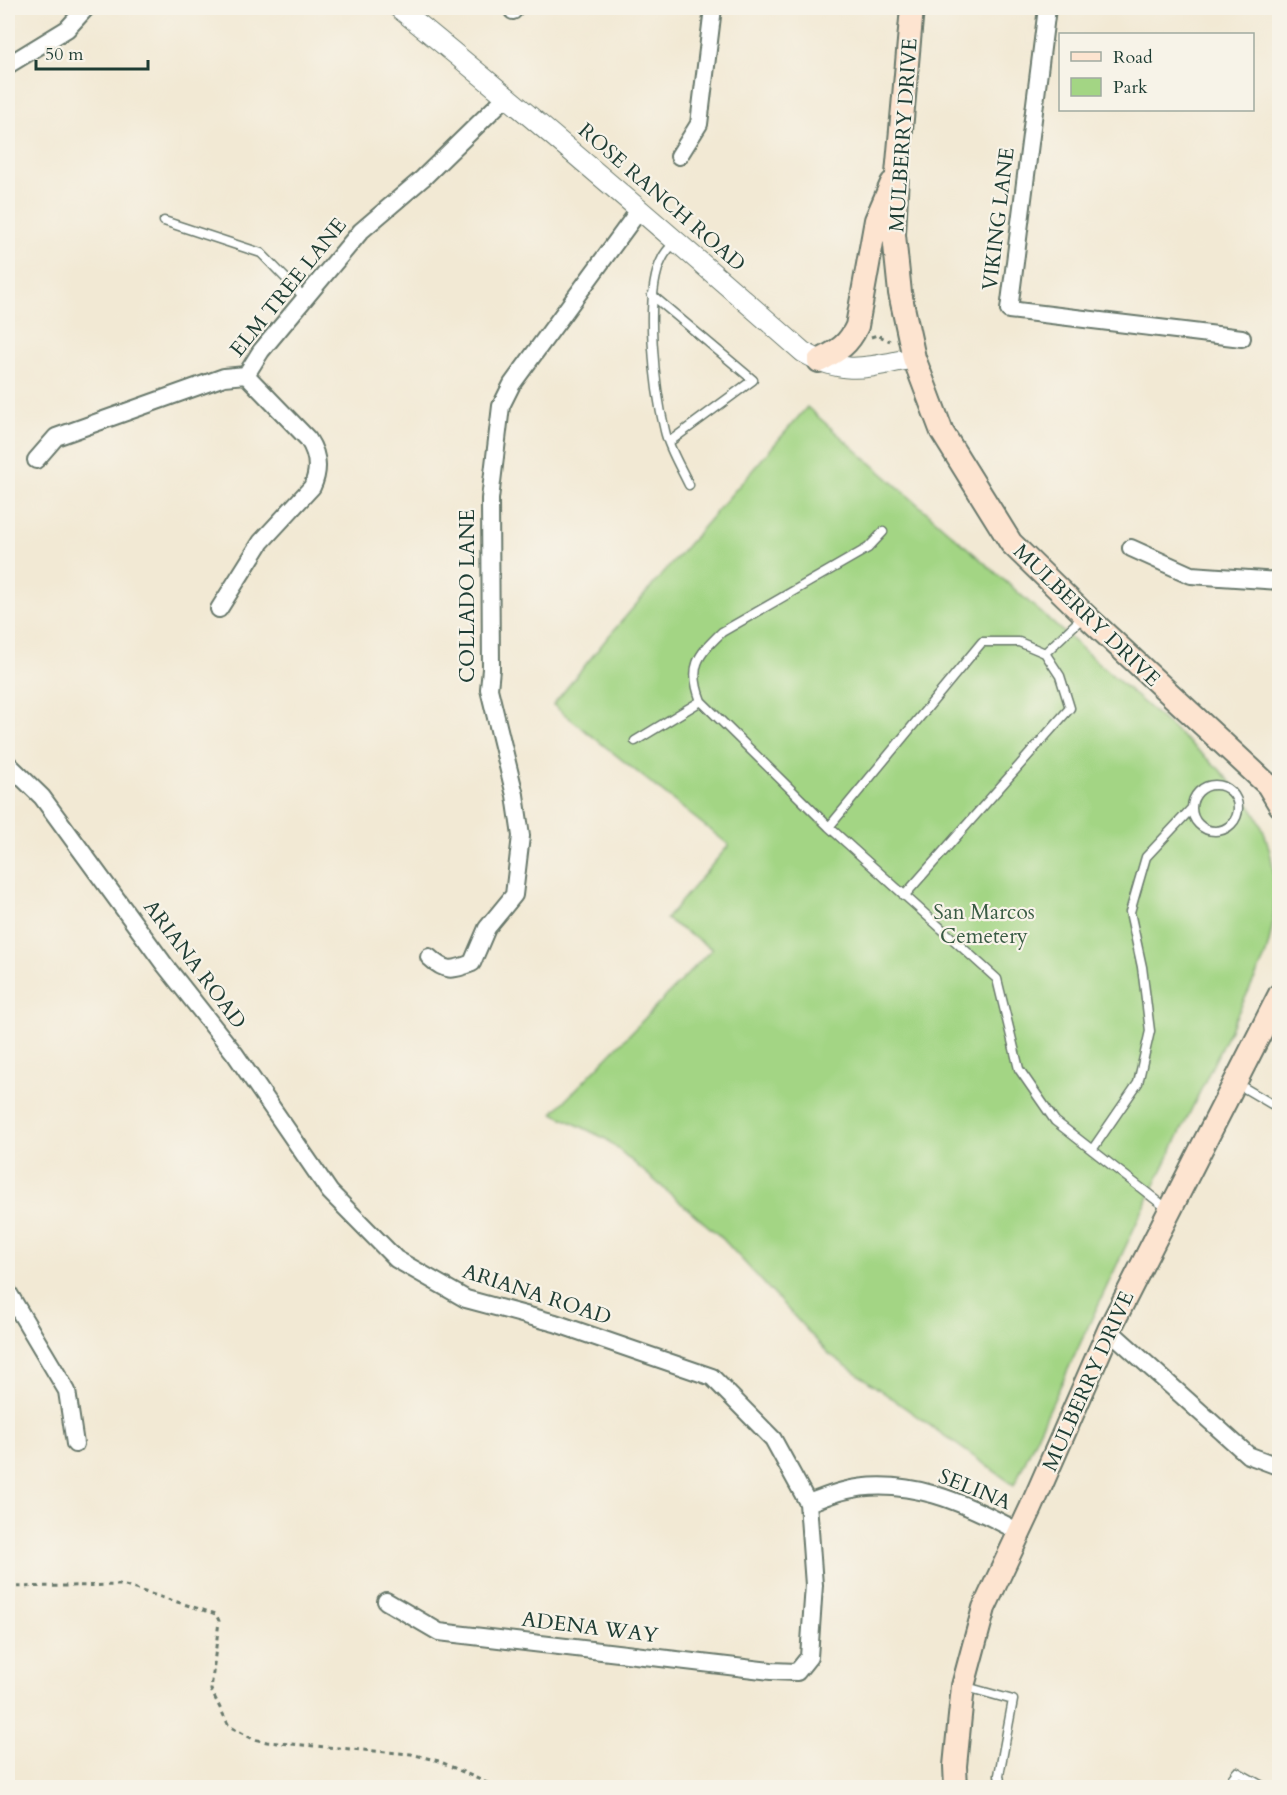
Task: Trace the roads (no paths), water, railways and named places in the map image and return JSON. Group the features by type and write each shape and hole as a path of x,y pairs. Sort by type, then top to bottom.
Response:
{"main road":[{"name":"MULBERRY DRIVE","path":"912,8 897,174 894,235 900,293 914,358 942,432 1011,543 1268,785 1280,805"},
{"path":"819,361 851,340 857,326 876,220 897,174"},
{"name":"MULBERRY DRIVE","path":"956,1788 955,1766 963,1686 984,1608 1020,1532 1108,1330 1280,994"}],"street":[{"path":"8,65 67,29 86,8"},
{"name":"ROSE RANCH ROAD","path":"399,8 640,209 803,352 839,368 859,369 914,358"},
{"path":"680,156 699,124 712,8"},
{"name":"VIKING LANE","path":"1047,8 1009,309 1242,338"},
{"name":"ELM TREE LANE","path":"36,459 56,437 224,377 246,375 261,351 361,231 423,178 507,96"},
{"name":"COLLADO LANE","path":"429,957 439,966 454,970 472,963 487,928 514,895 521,836 515,795 489,689 492,669 490,499 501,406 512,384 640,209"},
{"path":"219,609 261,542 312,487 316,478 316,451 312,445 246,375"},
{"path":"1131,548 1191,575 1280,581"},
{"name":"ARIANA ROAD","path":"8,764 42,797 165,964 235,1054 330,1192 396,1259 466,1299 555,1323 711,1377 773,1439 808,1503 814,1584 811,1636 809,1657 797,1672"},
{"path":"8,1292 67,1391 75,1444"},
{"path":"1108,1330 1248,1455 1280,1467"},
{"name":"SELINA","path":"808,1503 843,1490 902,1487 943,1496 1020,1532"},
{"name":"ADENA WAY","path":"386,1602 439,1632 771,1671 797,1672"}],"lane":[{"path":"164,221 261,254 305,298"},
{"path":"676,240 662,259 652,295 653,355 665,434 689,485"},
{"path":"652,295 753,380 669,442"},
{"path":"883,532 867,548 722,632 706,647 695,667 696,687 701,701 829,827 997,979 1018,1069 1055,1121 1169,1210"},
{"path":"1045,653 1085,615"},
{"path":"829,827 982,642 1019,642 1045,653 1060,676 1070,708 904,896"},
{"path":"635,741 701,701"},
{"path":"1092,1149 1138,1083 1150,1031 1142,967 1130,912 1146,857 1191,809 1196,794 1201,789 1215,784 1228,789 1233,793 1238,806 1230,825 1217,831 1203,828 1197,823 1191,809"},
{"path":"1235,1082 1280,1109"},
{"path":"963,1686 1013,1700 999,1775 1002,1788"},
{"path":"1225,1788 1238,1772 1266,1788"}],"park label":[{"name":"San Marcos Cemetery","path":"984,924"}]}
